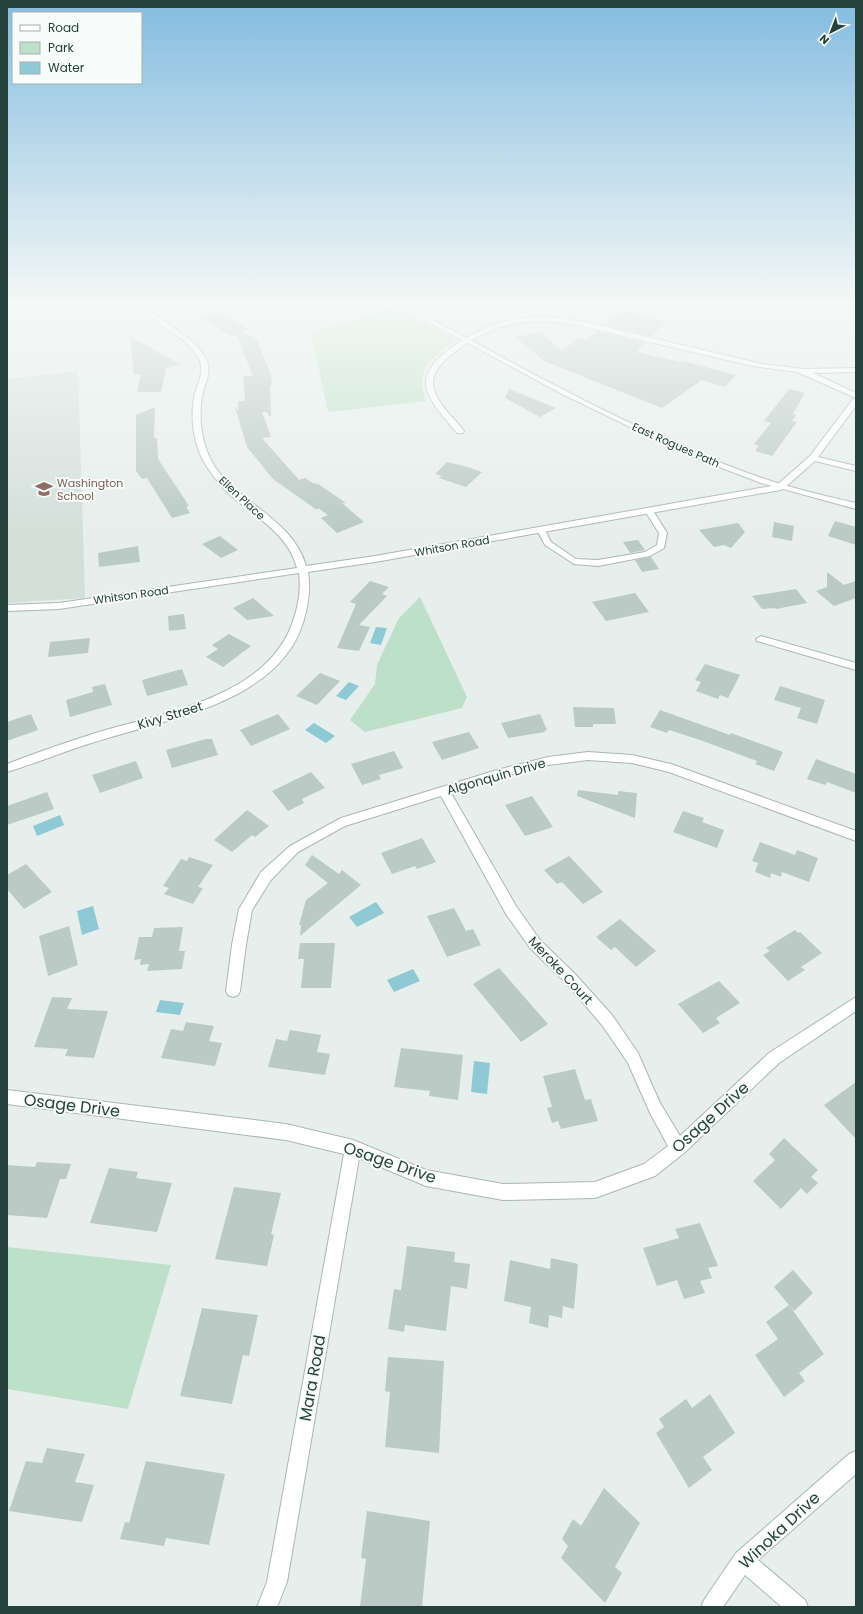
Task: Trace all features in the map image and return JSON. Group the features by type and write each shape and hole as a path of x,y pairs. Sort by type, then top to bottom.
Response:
{"street":[{"name":"Ellen Place","path":"203,380 198,397 196,429 210,466 237,496 280,532 297,554 303,569"},
{"path":"428,380 428,385 432,395 460,431"},
{"name":"East Rogues Path","path":"543,380 624,423 727,468 780,487 856,506"},
{"path":"821,380 856,396"},
{"path":"780,487 813,458 846,420 856,401"},
{"path":"813,458 856,469"},
{"name":"Whitson Road","path":"7,608 59,606 375,559 780,487"},
{"name":"Kivy Street","path":"7,768 98,736 197,709 230,693 259,675 285,650 297,627 305,600 303,569"},
{"path":"761,639 856,667"},
{"name":"Algonquin Drive","path":"233,991 239,945 246,909 266,876 294,849 341,824 497,774 548,761 588,756 632,759 671,768 856,836"},
{"name":"Meroke Court","path":"444,791 515,916 535,944 570,979 607,1020 633,1058 655,1108 678,1148"},
{"name":"Osage Drive","path":"7,1097 286,1132 353,1148 426,1178 503,1192 595,1190 649,1170 678,1148 774,1058 856,1003"},
{"name":"Mara Road","path":"267,1607 277,1582 353,1148"},
{"name":"Winoka Drive","path":"711,1607 743,1560 856,1460"},
{"path":"743,1560 798,1607"}],"lane":[{"path":"540,530 548,543 574,561 598,563 647,554 661,546 663,533 649,511"}],"shaded area":[{"name":"Washington School","path":"7,380 78,380 85,598 7,603"}],"green space":[{"path":"321,380 422,380 426,401 328,412"},
{"path":"420,597 467,697 462,708 365,732 350,720 375,684 377,665 399,618"},
{"path":"7,1247 171,1265 128,1409 7,1389"}],"water":[{"path":"376,627 387,628 381,645 370,643"},
{"path":"349,682 359,686 346,700 336,696"},
{"path":"314,723 335,736 326,743 305,730"},
{"path":"60,815 64,825 37,836 33,826"},
{"path":"376,902 384,913 357,927 349,917"},
{"path":"93,906 99,929 82,935 77,911"},
{"path":"413,969 420,981 394,992 387,980"},
{"path":"160,1000 184,1003 180,1015 156,1012"},
{"path":"474,1061 490,1063 487,1094 471,1092"}],"building":[{"path":"140,380 163,380 161,392 137,392"},
{"path":"243,380 272,380 272,385 270,385 271,416 269,416 267,412 262,412 271,437 262,438 299,480 305,478 318,484 346,503 342,503 364,522 337,533 321,518 328,515 318,508 317,510 273,479 247,447 235,407 238,411 238,401 245,401"},
{"path":"593,380 702,380 662,408"},
{"path":"703,380 731,380 725,387"},
{"path":"509,389 556,408 540,417 505,398"},
{"path":"789,389 805,393 793,414 796,415 792,421 797,422 772,456 755,451 759,446 754,444 771,423 764,421"},
{"path":"155,407 154,438 157,438 158,459 189,506 186,507 190,513 172,518 147,478 142,479 136,471 136,415"},
{"path":"447,462 482,472 466,487 439,478 442,476 435,474"},
{"path":"835,521 856,527 856,545 828,536"},
{"path":"774,522 794,526 792,541 772,537"},
{"path":"738,523 745,532 731,548 724,545 714,547 699,530"},
{"path":"220,536 238,550 221,558 202,544"},
{"path":"638,540 645,550 630,553 623,542"},
{"path":"138,546 140,562 99,567 98,553"},
{"path":"651,557 659,569 642,572 635,560"},
{"path":"827,572 844,585 856,581 856,598 834,606 816,591 827,587"},
{"path":"370,581 389,587 382,594 387,596 359,625 370,627 359,651 337,648 356,604 350,602"},
{"path":"796,589 807,603 776,609 762,609 752,596"},
{"path":"635,593 649,612 606,621 592,602"},
{"path":"253,598 274,616 247,620 233,608"},
{"path":"184,614 186,629 169,631 168,616"},
{"path":"229,634 251,646 223,667 206,657 218,649 212,645"},
{"path":"90,638 88,653 48,657 50,642"},
{"path":"705,664 740,675 728,698 720,695 718,699 696,691 701,682 695,680"},
{"path":"182,669 188,685 147,696 142,680"},
{"path":"320,673 340,681 317,705 296,696"},
{"path":"105,684 112,705 70,717 66,700 93,692 92,687"},
{"path":"780,686 825,700 817,724 797,718 801,708 774,700"},
{"path":"573,707 614,708 616,724 593,724 593,727 575,727"},
{"path":"660,710 783,752 774,771 755,764 757,761 700,740 669,730 667,733 650,727"},
{"path":"31,714 38,730 7,741 7,722"},
{"path":"278,714 290,729 251,746 240,730"},
{"path":"540,714 547,730 544,731 545,732 508,738 501,723"},
{"path":"469,732 479,748 442,760 432,742"},
{"path":"206,739 212,739 218,755 172,768 166,750"},
{"path":"394,751 403,768 379,775 381,779 362,785 351,764"},
{"path":"816,759 856,774 856,793 827,782 825,785 807,779"},
{"path":"136,761 143,778 100,793 92,775"},
{"path":"311,772 325,788 302,799 304,803 288,811 272,791"},
{"path":"578,790 618,795 618,791 637,793 635,818 577,796"},
{"path":"47,792 54,809 7,825 7,806"},
{"path":"532,796 553,827 525,836 505,805"},
{"path":"247,810 269,826 255,837 252,835 232,852 214,840"},
{"path":"683,811 704,818 702,822 724,830 717,848 673,832"},
{"path":"422,838 436,862 417,869 415,866 392,874 381,853"},
{"path":"760,842 795,855 797,850 818,858 809,882 782,872 781,877 771,873 770,878 755,872 758,863 752,861"},
{"path":"312,855 339,874 342,870 361,885 300,936 301,925 299,925 306,900 328,883 305,865"},
{"path":"569,856 603,892 583,904 562,882 557,884 544,870"},
{"path":"189,857 213,865 198,887 203,888 193,904 164,894 169,888 163,886 181,859 187,861"},
{"path":"26,864 52,892 24,909 7,889 7,875"},
{"path":"454,908 466,931 473,929 481,945 447,957 427,916"},
{"path":"620,919 656,951 636,967 615,947 611,950 596,937"},
{"path":"69,926 78,965 48,976 39,936"},
{"path":"183,927 179,951 185,951 182,969 147,971 149,964 140,965 141,959 134,960 139,937 152,937 154,928"},
{"path":"795,930 798,933 800,932 822,953 801,967 805,970 788,981 763,955 770,951 766,948"},
{"path":"300,943 335,943 331,988 301,988 304,959 298,959"},
{"path":"499,968 548,1024 521,1042 473,984"},
{"path":"719,981 740,1003 716,1018 720,1023 703,1033 678,1004"},
{"path":"52,997 72,998 67,1009 108,1011 94,1058 65,1056 68,1049 34,1047"},
{"path":"186,1022 214,1026 209,1041 222,1043 215,1066 161,1058 171,1029 183,1031"},
{"path":"290,1030 321,1035 317,1052 330,1054 325,1075 268,1067 276,1039 287,1041"},
{"path":"401,1048 463,1055 458,1100 429,1096 430,1091 394,1087"},
{"path":"575,1069 585,1100 591,1099 598,1121 561,1129 558,1121 552,1123 547,1108 552,1107 543,1076"},
{"path":"856,1082 856,1139 824,1105"},
{"path":"784,1138 818,1170 811,1177 818,1183 807,1194 801,1188 781,1209 753,1181 775,1160 769,1154"},
{"path":"37,1162 71,1164 66,1179 60,1179 47,1218 7,1215 7,1165 35,1167"},
{"path":"109,1168 138,1172 136,1178 172,1183 157,1232 90,1223"},
{"path":"234,1187 281,1193 271,1234 274,1235 267,1266 215,1259"},
{"path":"700,1223 718,1266 708,1268 712,1278 700,1281 705,1293 684,1299 677,1280 657,1286 643,1248 679,1238 675,1229"},
{"path":"407,1246 455,1252 454,1262 470,1264 467,1289 451,1286 446,1331 405,1325 404,1332 388,1329 394,1289 401,1290"},
{"path":"551,1258 578,1264 574,1309 563,1306 562,1318 549,1315 548,1328 529,1323 531,1307 504,1301 510,1260 550,1269"},
{"path":"793,1270 813,1293 794,1311 774,1287"},
{"path":"789,1305 824,1354 799,1373 805,1381 784,1397 755,1355 778,1339 766,1322"},
{"path":"202,1308 258,1315 249,1356 243,1355 232,1404 180,1396"},
{"path":"388,1357 444,1361 439,1453 385,1447 390,1392 385,1391"},
{"path":"710,1394 735,1433 703,1457 712,1470 689,1488 656,1433 664,1427 659,1419 686,1399 692,1408"},
{"path":"47,1448 85,1454 75,1482 94,1485 82,1522 9,1511 26,1461 42,1463"},
{"path":"146,1461 225,1474 209,1545 166,1538 164,1546 120,1539 125,1522 129,1523"},
{"path":"604,1488 640,1523 615,1567 622,1573 605,1603 561,1558 568,1546 562,1539 573,1519 581,1526"},
{"path":"367,1511 430,1521 422,1607 360,1607 366,1559 361,1558"}],"place":[{"name":"Washington School","path":"44,489"}]}
